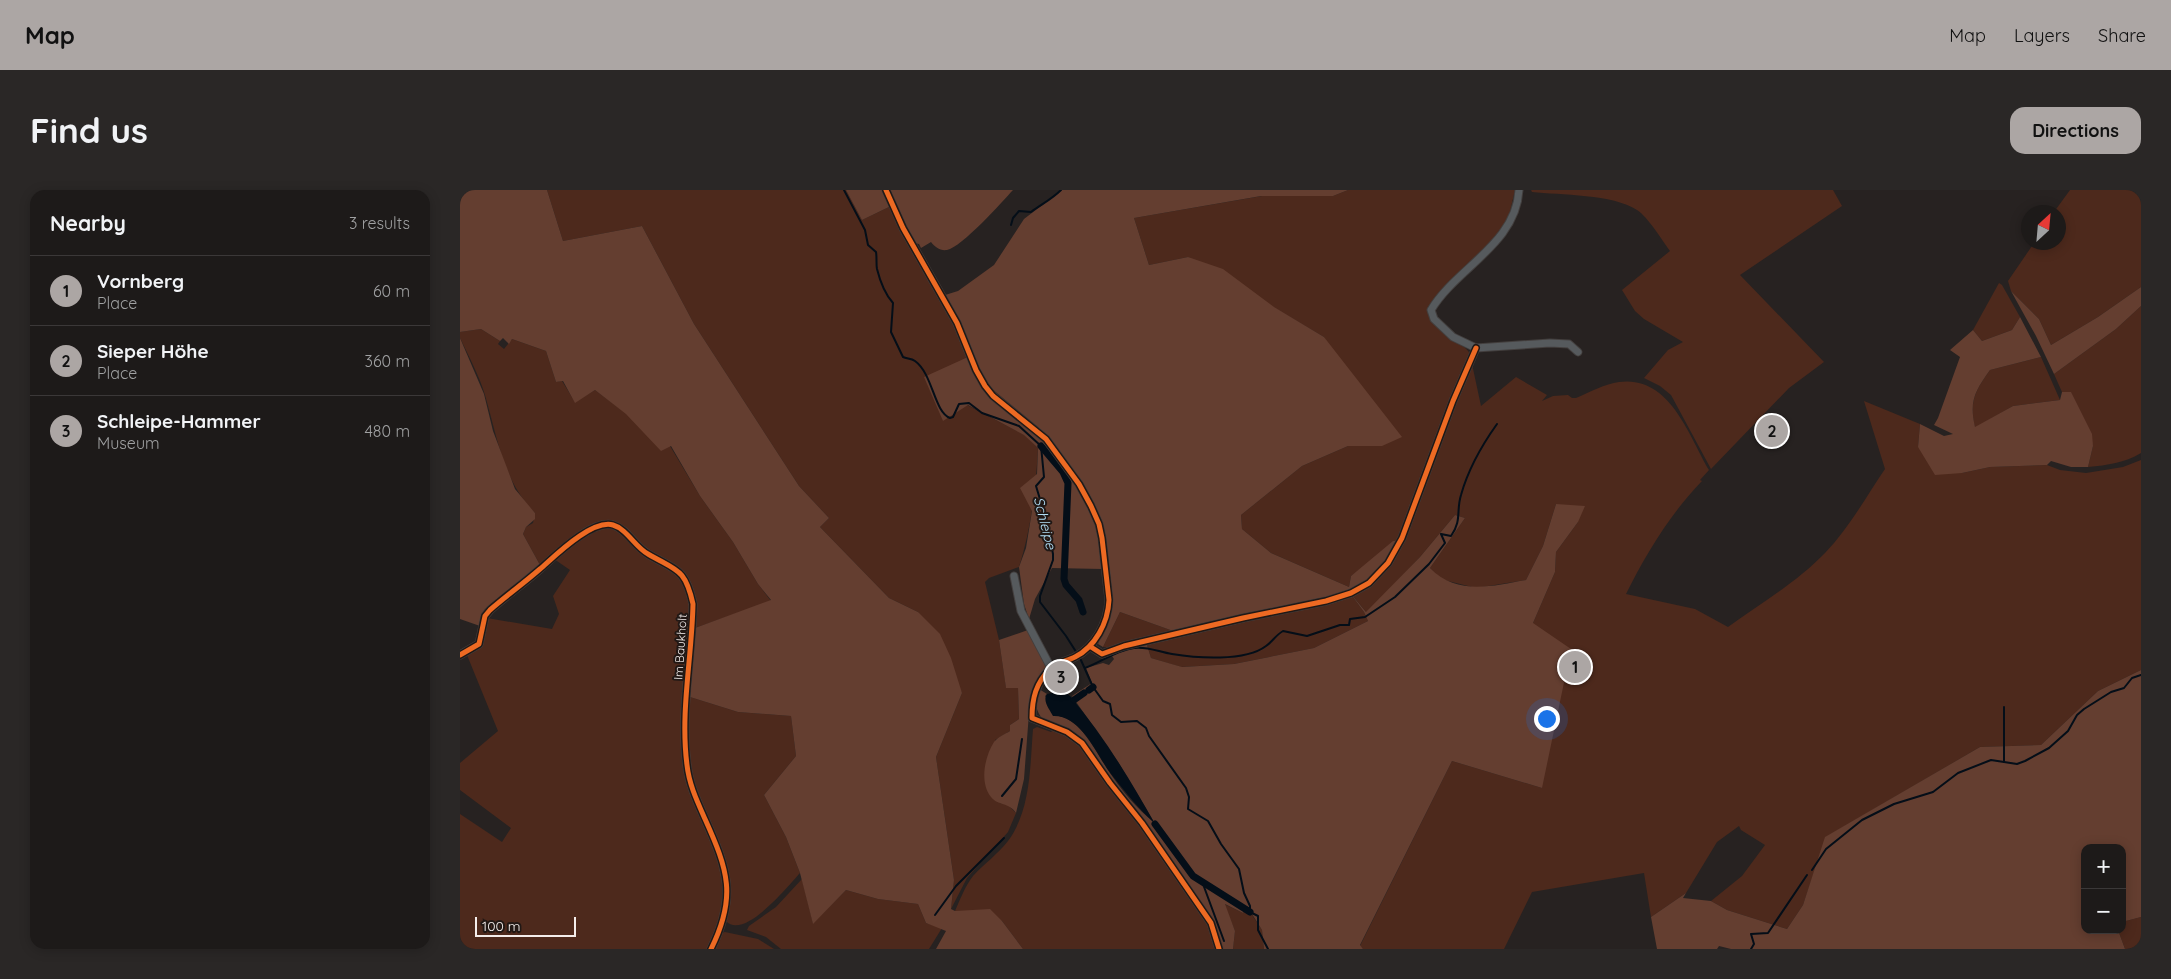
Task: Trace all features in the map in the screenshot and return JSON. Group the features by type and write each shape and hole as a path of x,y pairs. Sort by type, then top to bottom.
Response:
{"street":[{"path":"886,190 903,228 958,323 976,370 985,386 993,396 1046,439 1079,484 1095,515 1102,538 1109,611 1091,648 1051,668 1036,689 1032,699 1032,718 1066,732 1082,743 1110,783 1142,823 1211,923 1219,949"},
{"path":"1520,192 1508,225 1481,257 1450,285 1431,310 1434,319 1453,337 1476,348 1550,342 1569,344 1578,352"},
{"path":"1091,648 1102,654 1124,646 1326,601 1352,593 1369,583 1388,563 1402,538 1453,401 1476,348"},
{"name":"Im Baukholt","path":"460,655 479,644 485,616 490,610 566,545 602,525 610,524 621,529 642,551 677,569 683,576 688,584 693,604 685,732 687,765 692,789 718,848 727,886 727,903 722,927 710,949"},
{"path":"1014,576 1021,611 1051,668"}],"shaded area":[{"path":"460,190 547,190 563,241 642,226 694,324 799,486 829,518 820,527 889,598 918,612 940,634 951,658 962,693 936,757 954,880 951,909 955,911 990,909 1002,921 1023,949 936,949 946,931 926,923 918,904 878,899 846,890 813,924 800,873 786,837 764,795 796,756 791,716 738,712 690,697 695,628 771,600 758,584 733,542 700,496 671,446 661,451 626,414 595,390 575,403 563,381 556,382 546,351 512,339 509,344 503,338 500,341 481,329 460,332"},
{"path":"547,190 846,190 862,220 891,206 956,325 968,357 943,420 967,405 1025,435 1038,448 1032,508 1027,538 1019,567 989,578 985,582 999,640 1006,687 1018,688 1019,719 1010,725 1010,731 995,740 1000,803 1007,804 1016,813 1008,832 967,878 951,909 954,880 936,757 962,693 918,612 889,598 820,527 829,518 799,486 694,324 642,226 563,241"},
{"path":"846,190 884,190 891,206 862,220"},
{"path":"889,190 1013,190 972,233 954,247 942,250 931,242 921,248 919,244 914,243"},
{"path":"1062,190 1348,190 1333,196 1261,196 1134,218 1149,265 1188,257 1223,269 1274,307 1324,337 1402,437 1382,446 1348,446 1302,466 1241,515 1242,529 1271,553 1349,587 1351,576 1393,541 1399,541 1388,562 1351,594 1366,612 1420,557 1455,515 1465,518 1430,568 1440,577 1452,583 1475,587 1526,580 1543,546 1556,504 1585,506 1578,522 1556,552 1555,572 1533,623 1571,649 1542,788 1452,761 1360,945 1363,949 1264,949 1262,930 1247,906 1243,913 1225,904 1235,931 1233,949 1220,949 1211,921 1083,742 1041,717 1037,710 1036,704 1039,689 1047,694 1045,696 1059,716 1068,719 1082,731 1125,793 1154,822 1118,762 1072,696 1092,683 1086,668 1103,663 1109,665 1114,659 1112,656 1113,652 1176,632 1120,612 1103,647 1098,644 1113,606 1102,524 1052,443 1038,427 992,389 981,373 965,334 945,295 958,291 994,265 1024,219","holes":["1353,597 1368,621 1314,648 1234,664 1182,667 1151,658 1147,645"]},
{"path":"1348,190 1515,190 1507,224 1480,255 1450,282 1428,307 1433,321 1440,329 1464,347 1470,354 1399,541 1351,576 1349,587 1271,553 1242,529 1241,515 1302,466 1348,446 1382,446 1324,337 1188,257 1149,265 1134,218 1262,196 1333,196"},
{"path":"1531,190 1833,190 1842,206 1740,275 1824,362 1789,388 1711,469 1671,395 1660,386 1644,378 1668,350 1683,342 1644,319 1635,311 1622,290 1670,251 1646,218 1637,210 1627,205 1601,198 1532,192"},
{"path":"2070,190 2141,190 2141,287 2098,317 2051,345 2039,319 2011,291 2008,281 2029,250 2066,250 2066,205 2059,205"},
{"path":"1999,283 2002,285 2020,317 2012,330 1982,341 1973,330"},
{"path":"2141,287 2141,306 2116,329 2054,374 2011,291 2039,319 2051,345 2098,317"},
{"path":"2141,306 2141,453 2116,463 2088,467 2093,446 2071,393 2062,392 2054,374 2116,329"},
{"path":"2020,317 2041,357 1990,370 1980,384 1973,403 1975,427 2013,406 2060,400 2062,392 2071,392 2092,434 2093,446 2088,467 2071,467 2051,461 2047,465 1990,467 1962,473 1935,475 1918,447 1920,424 1944,436 1953,434 1934,425 1960,357 1950,350 1973,330 1982,341 2012,330"},
{"path":"481,329 500,341 498,344 504,349 512,339 546,351 556,382 562,381 575,402 595,390 670,446 700,496 733,542 758,584 771,601 695,628 696,602 690,582 685,574 678,567 646,551 625,528 602,522 563,543 540,565 523,534 526,527 533,523 535,513 515,487 508,472 483,388 460,338 460,332"},
{"path":"460,338 484,394 493,431 515,489 535,513 535,519 526,527 523,534 540,565 485,609 481,616 480,626 460,619"},
{"path":"968,357 974,372 988,394 1037,435 1064,465 1089,504 1098,527 1103,569 1052,568 1035,599 1029,619 1024,604 1019,567 1026,548 1032,511 1020,488 1037,474 1038,448 1024,435 968,405 943,421 924,377"},
{"path":"2041,357 2060,400 2013,406 1975,428 1973,403 1980,384 1990,370"},
{"path":"1472,364 1481,406 1516,377 1547,395 1542,401 1553,396 1568,395 1576,398 1603,386 1619,382 1637,382 1652,388 1665,398 1685,425 1709,470 1679,507 1660,535 1626,594 1695,609 1728,627 1790,583 1825,553 1850,523 1885,469 1864,401 1920,424 1918,447 1962,473 1990,467 2047,465 2060,470 2086,473 2123,467 2141,460 2141,670 2098,691 2041,745 1980,747 1826,837 1803,905 1787,929 1727,910 1711,901 1742,876 1765,845 1741,830 1739,826 1717,842 1686,893 1651,917 1644,873 1532,892 1504,949 1363,949 1360,946 1452,761 1542,788 1533,623 1555,572 1556,552 1578,522 1556,504 1543,546 1526,580 1476,588 1440,579 1430,568 1465,518 1455,515 1420,557 1367,613 1351,594 1390,565"},
{"path":"602,528 616,530 643,555 663,564 676,573 682,580 687,592 690,604 685,771 721,867 724,899 721,919 708,949 460,949 460,814 502,842 511,828 460,790 460,763 498,731 467,655 483,640 487,618 552,629 559,614 553,596 570,570 554,559 568,547"},
{"path":"1353,597 1368,621 1314,648 1234,664 1181,667 1151,658 1147,645"},
{"path":"1120,612 1176,632 1110,648 1103,647"},
{"path":"1028,630 1035,640 1047,668 1035,685 1030,700 1024,779 1016,813 1010,807 997,802 991,797 987,791 984,777 988,754 994,742 1010,731 1010,725 1019,719 1018,688 1006,688 999,640"},
{"path":"2141,670 2141,917 2126,921 2126,844 2081,844 2081,934 2119,934 2125,949 1731,949 1719,946 1717,949 1657,949 1651,917 1686,893 1683,898 1711,901 1727,910 1787,929 1803,905 1825,837 1980,747 2041,745 2098,691"},
{"path":"1066,693 1070,696 1094,726 1126,774 1155,824 1116,781 1080,729 1063,717 1053,716 1045,700 1047,694"},
{"path":"690,697 738,712 791,716 796,756 764,795 786,837 800,873 766,909 744,924 734,925 726,921 729,896 727,871 721,848 697,793 690,766 688,732"},
{"path":"1037,727 1051,732 1054,729 1081,745 1209,924 1217,949 1023,949 1002,921 955,911 973,876 1004,846 1016,829 1028,787 1033,729"},
{"path":"802,879 813,923 846,890 878,899 918,904 926,923 942,928 929,949 781,949 766,937 747,930 749,926 776,907"},
{"path":"1224,904 1243,913 1246,906 1262,930 1264,949 1233,949 1235,931"},
{"path":"2141,917 2141,949 2125,949 2119,934 2126,934 2126,921"},
{"path":"725,932 758,939 774,949 713,949 721,933"}],"waterway":[{"name":"Schleipe","path":"844,190 865,230 868,245 876,252 880,278 885,291 893,303 891,332 903,357 914,360 921,367 940,408 950,418 953,417 959,404 969,403 982,413 1019,426 1041,446 1044,477 1036,486 1046,519 1053,560 1040,596 1040,602 1080,658 1093,687 1103,701 1110,704 1112,715 1121,722 1137,721 1146,728 1149,736 1186,788 1189,797 1188,809 1208,821 1221,844 1239,869 1250,912 1258,916 1258,930 1268,949"},
{"path":"1011,225 1013,218 1019,211 1031,212 1061,190"},
{"path":"1085,668 1115,654 1134,648 1194,657 1220,658 1246,655 1266,646 1283,631 1307,636 1340,625 1349,625 1350,619 1365,617 1395,597 1429,564 1445,543 1441,534 1451,536 1458,521 1460,501 1467,476 1497,424"},
{"path":"1041,446 1063,472 1068,483 1064,579 1066,585 1079,600 1083,612"},
{"path":"1812,870 1826,849 1862,820 1894,804 1933,792 1958,773 1991,760 2017,764 2025,761 2049,748 2068,731 2077,715 2084,709 2111,692 2124,688 2132,678 2141,675"},
{"name":"Schleipe","path":"1089,690 1093,687"},
{"path":"1074,700 1084,693"},
{"path":"2004,707 2004,762"},
{"path":"1002,796 1016,779 1022,739"},
{"path":"1155,824 1193,876 1250,912"},
{"path":"935,915 956,886 1004,838"},
{"path":"1751,949 1754,944 1751,934 1768,933 1807,875"},
{"path":"1203,884 1224,941"}],"cycle path":[{"path":"886,190 903,228 957,323 976,370 985,386 993,396 1046,439 1079,484 1099,524 1109,600 1103,626 1094,641 1082,653 1052,667 1045,674 1036,691 1032,718 1067,732 1082,743 1110,783 1142,823 1211,923 1219,949"},
{"path":"1091,647 1102,654 1124,646 1326,601 1351,593 1369,583 1388,563 1402,538 1453,401 1476,348"},
{"path":"460,655 479,644 485,616 490,610 574,540 595,528 604,525 618,527 643,551 673,568 683,577 687,583 693,604 685,725 687,765 694,792 724,869 726,884 727,898 724,914 711,949"}],"place":[{"name":"Sieper Höhe","path":"1772,431"},
{"name":"Vornberg","path":"1575,667"},
{"name":"Schleipe-Hammer","path":"1061,677"}]}
